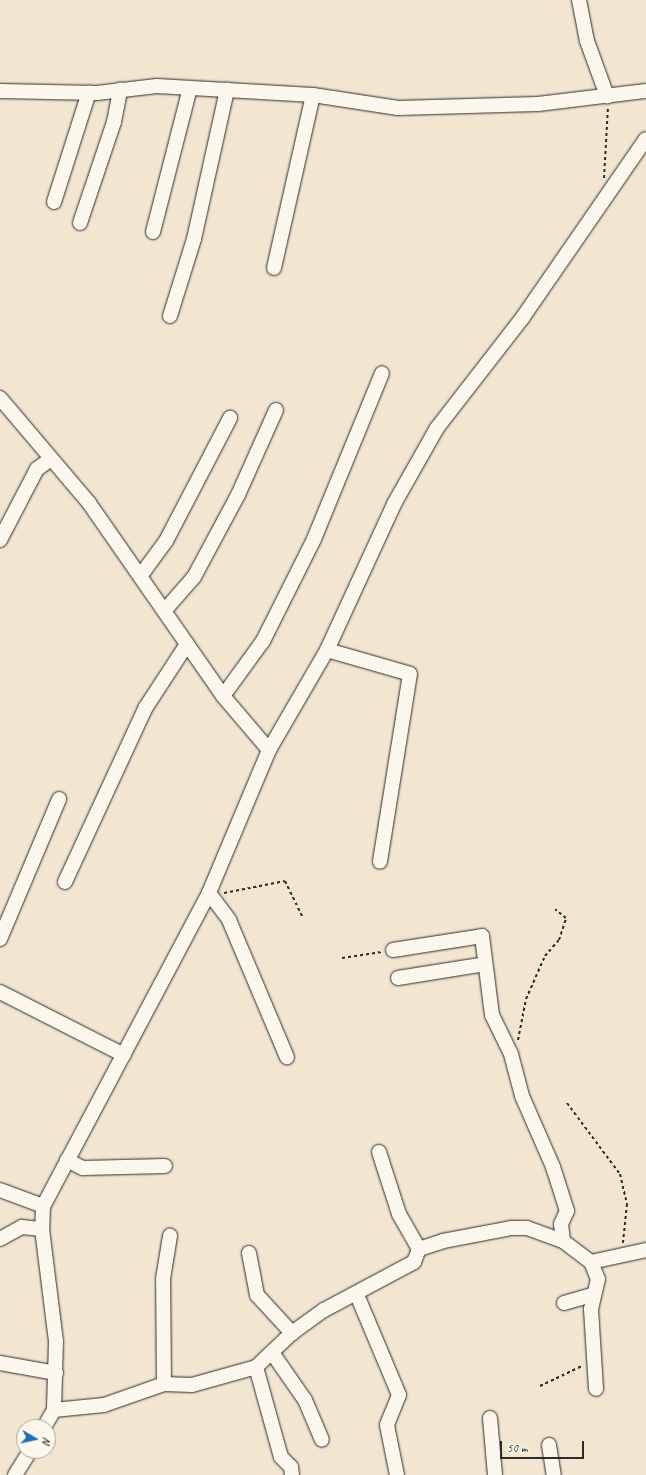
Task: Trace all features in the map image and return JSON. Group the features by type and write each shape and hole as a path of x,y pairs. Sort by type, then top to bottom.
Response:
{"street":[{"path":"579,0 587,41 607,96"},
{"path":"0,91 89,92 190,88 313,95 398,108 523,105 646,91"},
{"path":"153,232 190,88"},
{"path":"80,223 114,122 120,90"},
{"path":"170,316 194,239 227,90"},
{"path":"54,202 89,92"},
{"path":"274,268 313,95"},
{"path":"49,1419 54,1410 56,1341 42,1229 43,1206 209,893 269,750 327,650 391,511 437,428 523,317 646,139"},
{"path":"223,696 263,641 314,539 382,373"},
{"path":"0,398 89,502 141,575 186,644 223,696 269,750"},
{"path":"164,610 194,577 238,495 276,410"},
{"path":"141,575 166,541 230,418"},
{"path":"0,540 38,469 51,459"},
{"path":"66,882 146,707 186,644"},
{"path":"327,650 410,674 380,862"},
{"path":"0,939 59,799"},
{"path":"209,893 229,920 287,1056"},
{"path":"393,950 482,936 492,1016 511,1054 522,1096 553,1167 567,1211 560,1224 564,1241"},
{"path":"398,978 485,964"},
{"path":"0,992 124,1055"},
{"path":"379,1152 399,1214 419,1249"},
{"path":"67,1160 83,1168 165,1166"},
{"path":"0,1190 43,1206"},
{"path":"419,1249 443,1241 511,1228 527,1228 560,1224"},
{"path":"0,1239 22,1228 42,1229"},
{"path":"527,1228 564,1241 590,1262 598,1279 592,1295 596,1389"},
{"path":"164,1384 163,1280 170,1236"},
{"path":"54,1410 104,1405 164,1384 192,1385 256,1367 273,1354 292,1333 324,1310 357,1295 414,1262 419,1249"},
{"path":"590,1262 624,1257 646,1250"},
{"path":"249,1253 258,1295 292,1333"},
{"path":"357,1295 399,1395 387,1425 397,1475"},
{"path":"564,1303 592,1295"},
{"path":"273,1354 305,1400 322,1440"},
{"path":"0,1363 56,1373"},
{"path":"256,1367 281,1457 291,1467 292,1475"},
{"path":"490,1418 495,1475"},
{"path":"549,1445 554,1475"},
{"path":"15,1475 25,1459"}],"path":[{"path":"606,196 603,168 607,96"},
{"path":"209,893 235,894 285,881 303,918"},
{"path":"511,1054 534,980 545,956 558,940 566,918 555,909"},
{"path":"342,958 393,950"},
{"path":"567,1103 620,1174 627,1204 624,1257"},
{"path":"540,1386 594,1361"}]}
